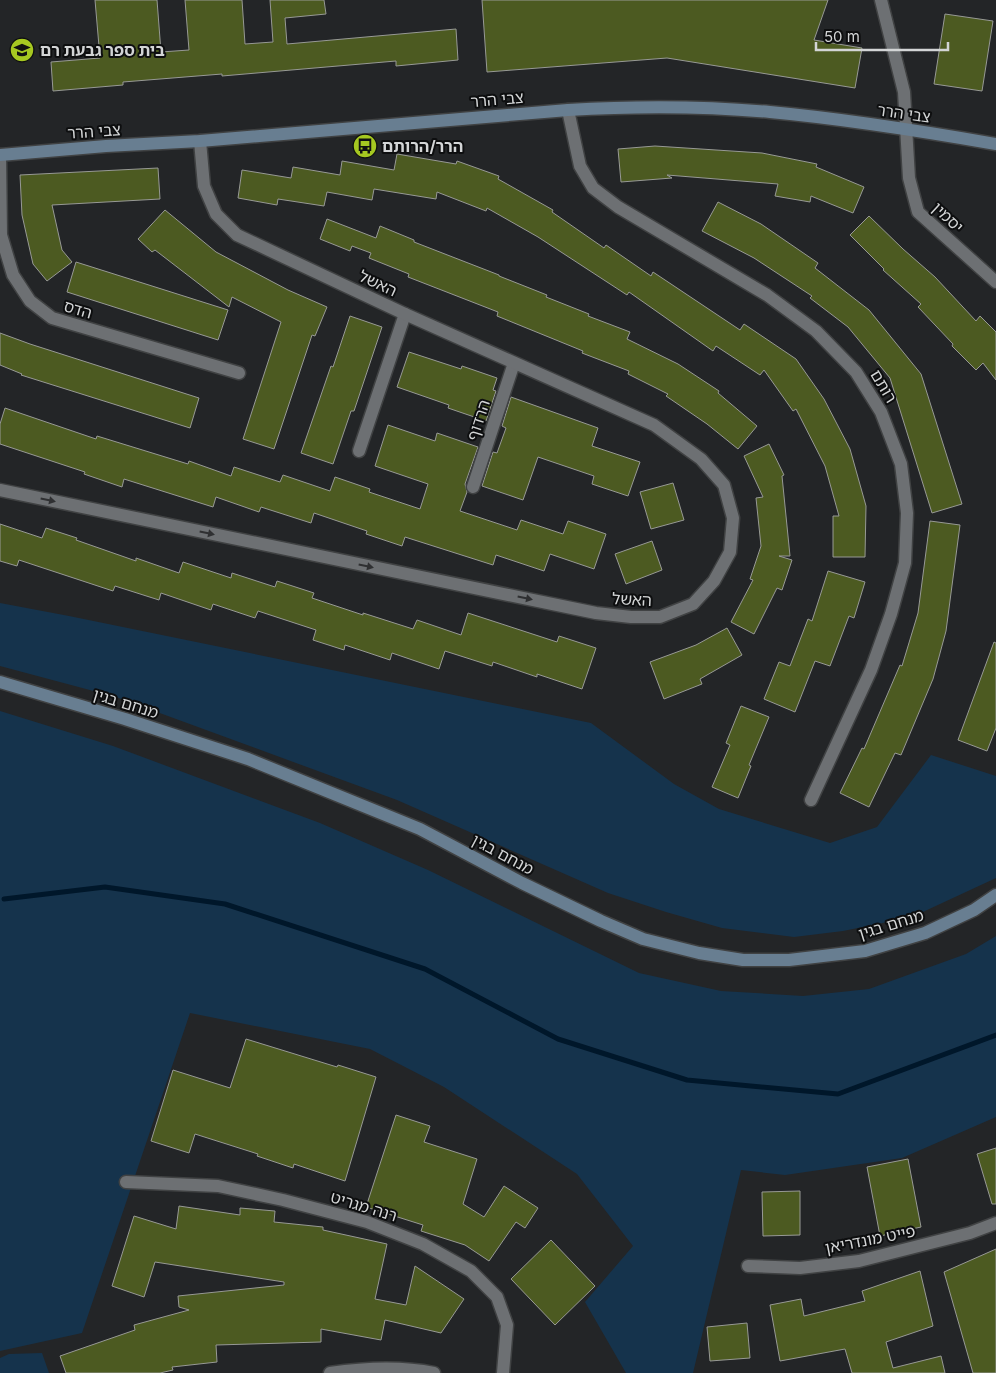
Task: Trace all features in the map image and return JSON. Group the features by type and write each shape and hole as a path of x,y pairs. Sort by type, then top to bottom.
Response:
{"street":[{"name":"יסמין","path":"881,0 904,92 908,178 918,212 996,282"},
{"name":"צבי הרר","path":"0,155 625,107 712,108 769,112 905,128 996,144"},
{"name":"רותם","path":"568,110 580,166 593,188 618,207 767,295 816,331 856,372 881,412 901,464 907,513 905,553 891,614 871,670 811,800"},
{"name":"האשל","path":"0,490 596,613 631,617 660,617 693,604 714,581 730,552 733,518 724,484 701,459 654,425 405,314 237,234 216,214 204,186 200,141"},
{"name":"הדס","path":"0,155 1,235 13,275 30,301 52,318 240,373"},
{"path":"359,451 405,314"},
{"name":"הרדוף","path":"474,486 514,363"},
{"name":"מנחם בגין","path":"0,682 125,719 258,763 420,829 522,883 642,939 699,953 742,960 788,960 865,951 925,933 974,910 996,895"},
{"name":"רנה מגריט","path":"126,1182 218,1186 283,1200 367,1222 423,1244 471,1271 497,1298 507,1325 503,1373"},
{"name":"פייט מונדריאן","path":"748,1266 800,1268 859,1260 970,1233 996,1223"},
{"path":"330,1373 361,1369 434,1373"}],"shaded area":[{"path":"0,603 591,723 674,784 719,809 830,843 877,827 931,755 996,776 996,878 912,917 843,931 794,937 722,928 608,893 397,800 116,697 0,666"},
{"path":"0,711 113,746 320,823 428,870 639,973 721,991 803,996 869,989 966,954 996,936 996,1117 902,1158 785,1175 741,1170 693,1373 626,1373 585,1302 633,1246 577,1174 444,1087 370,1049 190,1013 82,1333 0,1351"},
{"path":"42,1353 49,1373 0,1373 0,1358 9,1354"}],"building":[{"path":"95,0 157,0 161,52 189,50 185,0 242,0 245,44 273,42 270,0 324,0 326,14 285,18 287,44 456,29 458,60 396,66 396,61 222,76 222,74 123,82 123,85 53,91 51,62 100,58"},
{"path":"482,0 828,0 814,40 862,48 855,88 667,58 487,72"},
{"path":"945,14 993,21 982,91 934,84"},
{"path":"655,146 762,153 817,164 816,167 864,187 853,213 811,196 810,202 775,196 778,184 667,175 672,178 621,182 618,149"},
{"path":"397,154 456,164 457,161 499,176 498,179 553,210 552,212 604,248 606,245 651,276 653,272 740,330 744,324 796,359 824,399 850,449 866,506 865,557 833,557 833,516 839,516 825,466 796,409 793,411 764,370 760,375 716,346 713,351 629,292 627,295 538,237 487,208 486,211 437,192 436,199 374,189 372,200 327,192 324,206 278,199 277,205 238,198 242,170 291,178 293,167 340,175 342,161 394,170"},
{"path":"158,168 160,199 52,205 62,250 72,262 47,281 33,264 22,215 20,175"},
{"path":"718,202 761,224 818,263 815,268 869,310 921,374 962,504 932,513 890,378 848,327 810,298 812,296 754,258 702,231"},
{"path":"165,210 216,252 288,290 327,307 315,336 312,335 274,449 243,439 281,322 232,297 229,307 155,250 152,252 138,239"},
{"path":"869,216 935,277 976,321 980,316 996,332 996,380 983,363 976,370 918,307 921,304 883,270 850,235"},
{"path":"327,219 376,238 380,226 414,240 414,242 547,295 546,297 589,314 588,316 630,332 627,339 678,364 719,391 718,393 757,426 738,449 707,424 666,396 668,394 628,374 629,371 497,316 498,312 408,277 409,274 369,258 371,253 352,246 350,251 320,239"},
{"path":"76,262 228,310 218,340 67,292"},
{"path":"350,316 382,327 354,411 351,411 333,464 301,453"},
{"path":"0,333 199,398 190,428 21,375 0,365"},
{"path":"409,352 461,369 462,366 497,378 493,390 496,391 486,421 448,408 449,405 397,387"},
{"path":"511,397 598,428 592,446 640,462 628,496 592,484 594,476 538,457 523,500 482,486 493,452 497,453 506,428 502,426"},
{"path":"5,408 96,439 97,436 188,464 189,461 231,476 234,467 280,482 283,475 330,491 335,477 370,489 369,492 420,509 428,484 375,466 388,425 435,441 437,433 478,447 465,484 467,492 460,511 517,530 521,520 563,534 568,521 606,534 594,569 550,554 544,571 496,555 493,565 405,537 402,546 366,534 367,531 314,513 311,523 261,507 259,512 216,497 213,507 124,479 122,487 84,474 85,472 0,444 0,424"},
{"path":"769,444 784,475 782,476 790,556 779,556 792,560 782,590 777,588 754,634 731,622 753,580 750,579 761,546 756,498 763,497 744,456"},
{"path":"673,483 684,520 651,529 640,492"},
{"path":"930,521 960,525 946,631 933,679 901,755 895,753 869,807 840,793 862,748 864,749 900,665 902,666 918,613"},
{"path":"0,524 42,538 46,528 136,561 136,558 179,573 183,562 231,578 232,573 275,587 277,581 314,593 312,598 413,629 417,620 461,635 468,613 557,642 559,636 596,648 582,689 537,674 537,677 493,662 492,666 445,651 439,669 392,653 390,660 345,645 344,650 313,640 316,630 258,611 255,618 213,604 211,610 161,593 159,600 115,586 113,591 19,560 17,566 0,561"},
{"path":"652,541 662,570 626,584 615,554"},
{"path":"828,571 865,582 854,618 849,616 830,666 815,661 795,712 764,699 779,662 790,666 808,619 812,621"},
{"path":"727,628 742,655 700,679 702,684 664,699 650,662 696,645"},
{"path":"994,642 996,643 996,728 987,751 958,740"},
{"path":"741,706 769,717 749,765 751,766 738,798 712,787 730,745 726,743"},
{"path":"246,1039 376,1077 345,1181 294,1164 293,1168 257,1156 258,1154 195,1134 189,1153 151,1141 173,1070 230,1088"},
{"path":"396,1115 430,1126 424,1142 477,1159 463,1204 484,1217 504,1186 538,1208 525,1228 516,1222 489,1261 465,1245 421,1231 423,1225 366,1207"},
{"path":"996,1148 996,1204 992,1204 977,1154"},
{"path":"908,1159 921,1227 880,1236 867,1167"},
{"path":"800,1191 800,1235 763,1236 762,1192"},
{"path":"179,1206 240,1215 240,1208 275,1211 274,1222 323,1227 323,1230 387,1244 375,1299 406,1305 415,1266 464,1299 441,1333 385,1320 381,1340 321,1329 321,1342 216,1345 217,1362 172,1367 173,1370 160,1373 66,1373 60,1356 135,1330 134,1325 189,1310 179,1307 178,1296 284,1285 284,1282 155,1262 144,1297 112,1286 134,1216 176,1229"},
{"path":"551,1240 595,1286 555,1325 511,1279"},
{"path":"996,1249 996,1373 973,1373 944,1272"},
{"path":"920,1271 933,1326 886,1342 893,1368 941,1356 945,1373 852,1373 845,1349 780,1361 770,1305 801,1299 804,1316 865,1301 862,1291"},
{"path":"747,1323 750,1358 710,1361 707,1327"}],"waterway":[{"path":"4,899 105,887 225,904 425,969 558,1039 687,1080 838,1094 996,1035"}],"place":[{"name":"בית ספר גבעת רם","path":"22,50"},
{"name":"הרר/הרותם","path":"365,146"}]}
